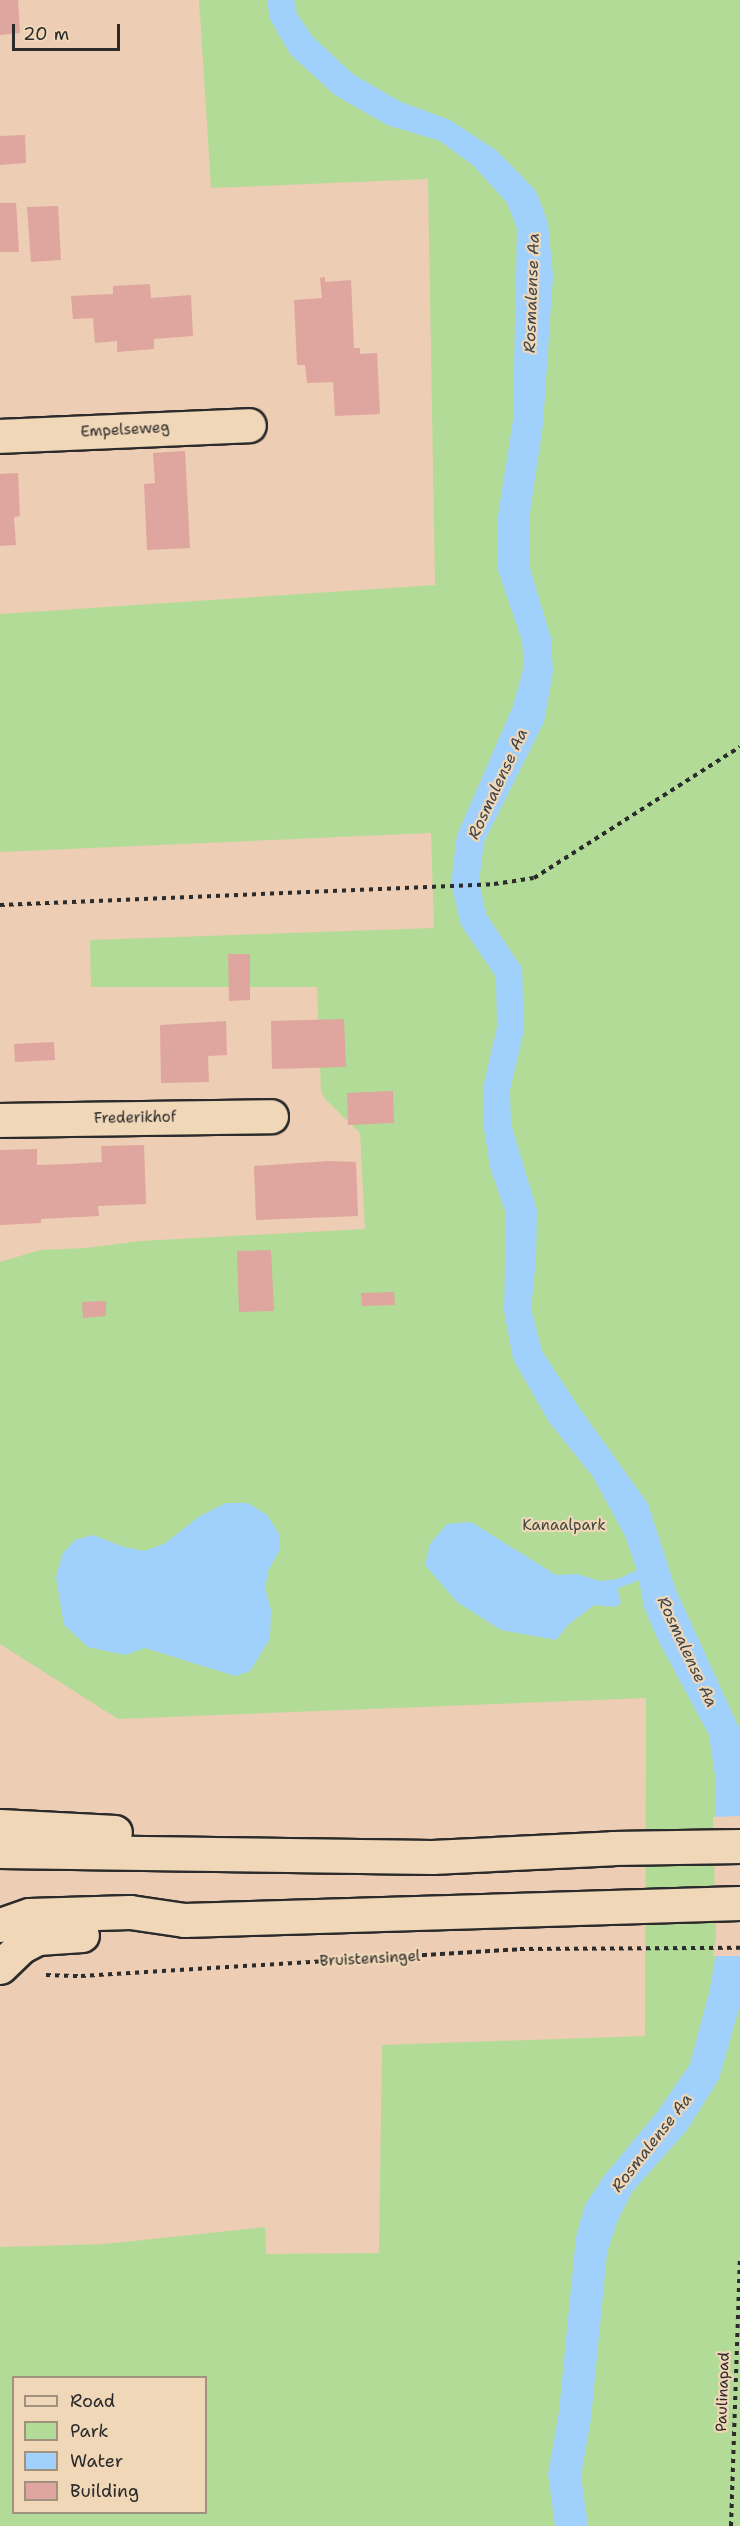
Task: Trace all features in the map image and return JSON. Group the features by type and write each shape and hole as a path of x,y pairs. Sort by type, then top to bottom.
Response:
{"main road":[{"name":"Empelseweg","path":"0,436 249,424"},
{"name":"Frederikhof","path":"0,1120 271,1116"},
{"path":"0,1826 164,1833 190,1855"},
{"path":"0,1851 432,1857 613,1848 740,1846"},
{"path":"0,1874 164,1871 190,1855"},
{"path":"0,1925 29,1915 52,1914 130,1912 184,1920 740,1903"},
{"path":"0,1967 22,1946 38,1938 128,1933 184,1920"}],"path":[{"path":"0,905 494,884 534,878 740,747"},
{"name":"Bruistensingel","path":"42,1975 81,1976 520,1949 740,1948"},
{"name":"Paulinapad","path":"731,2526 740,2259"}],"green space":[{"name":"Kanaalpark","path":"199,0 740,0 740,2526 0,2526 0,2247 105,2244 265,2227 266,2254 379,2253 382,2045 645,2036 646,1698 118,1719 0,1644 0,1262 40,1250 86,1248 140,1241 365,1229 360,1133 326,1100 321,1092 317,987 91,987 90,940 434,928 431,833 0,852 0,614 435,585 428,179 211,188"}],"water":[{"name":"Rosmalense Aa","path":"267,0 294,0 297,14 313,37 354,75 401,102 450,120 497,151 536,191 548,223 553,275 543,425 529,519 529,565 551,638 553,672 544,722 484,842 479,882 486,914 522,968 524,1030 510,1090 511,1124 537,1210 536,1259 531,1309 542,1351 648,1504 676,1590 740,1730 740,2005 719,2079 687,2130 632,2192 617,2222 607,2253 591,2419 581,2476 588,2526 555,2526 548,2474 559,2412 576,2237 585,2205 604,2176 658,2111 690,2064 709,1993 719,1937 715,1775 709,1735 658,1640 644,1607 639,1580 617,1589 621,1602 616,1607 594,1605 569,1624 556,1640 501,1630 457,1602 425,1565 430,1544 447,1524 471,1522 556,1575 577,1574 600,1581 618,1579 637,1570 625,1536 593,1477 549,1422 513,1359 504,1311 506,1214 490,1167 484,1128 483,1088 497,1027 496,977 461,925 451,884 457,835 513,706 524,666 522,641 497,567 498,516 513,420 517,228 507,203 474,166 440,141 387,125 335,95 290,54 270,19"},
{"path":"226,1503 248,1503 267,1515 279,1534 279,1551 268,1571 265,1589 271,1609 270,1639 250,1671 235,1676 145,1648 125,1655 88,1647 64,1625 56,1577 63,1553 75,1540 93,1535 124,1547 144,1551 164,1544 200,1516"}],"pier":[{"path":"740,1816 740,1956 713,1956 716,1937 713,1817"}],"building":[{"path":"0,0 18,0 20,33 0,35"},
{"path":"25,135 26,163 0,165 0,136"},
{"path":"0,203 16,203 19,252 0,252"},
{"path":"58,206 61,260 31,262 27,207"},
{"path":"325,277 325,282 351,280 354,348 360,348 360,354 377,353 380,414 335,416 333,382 307,383 305,365 297,365 294,300 322,298 320,278"},
{"path":"150,284 151,298 191,295 193,336 154,339 154,349 117,352 117,341 95,343 93,318 73,319 71,296 113,294 113,286"},
{"path":"185,451 190,548 147,550 144,484 155,483 153,453"},
{"path":"18,473 20,516 14,517 16,545 0,546 0,474"},
{"path":"228,954 250,954 250,1000 229,1001"},
{"path":"344,1019 346,1067 272,1069 271,1021"},
{"path":"226,1021 227,1055 208,1056 209,1082 161,1083 160,1025"},
{"path":"54,1042 55,1060 15,1062 14,1044"},
{"path":"393,1091 394,1123 348,1125 347,1093"},
{"path":"144,1145 146,1204 98,1206 99,1216 41,1219 41,1223 0,1225 0,1150 37,1149 37,1165 69,1164 102,1162 101,1146"},
{"path":"329,1161 356,1162 358,1216 256,1220 254,1166"},
{"path":"271,1250 274,1311 239,1312 237,1251"},
{"path":"394,1292 395,1305 362,1306 361,1293"},
{"path":"106,1301 106,1316 83,1318 82,1302"}]}
